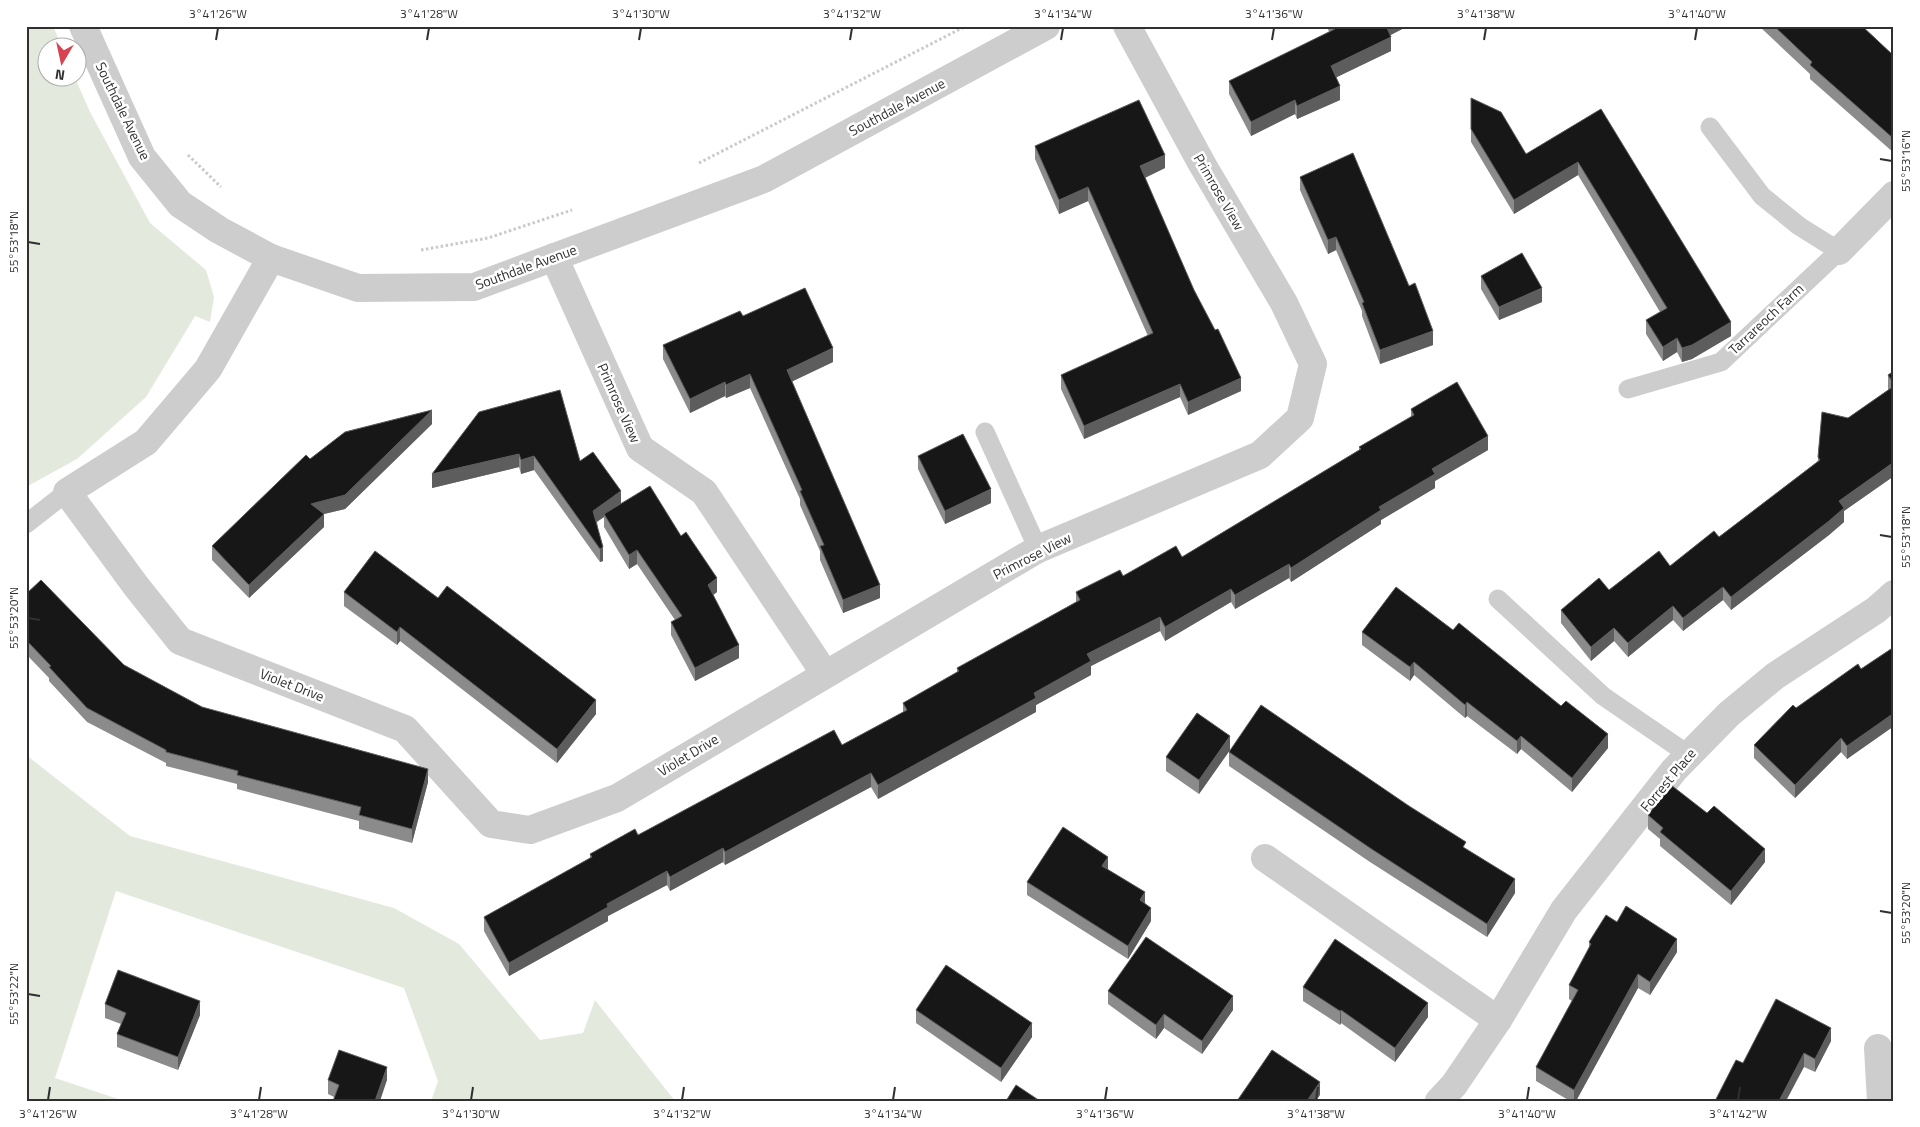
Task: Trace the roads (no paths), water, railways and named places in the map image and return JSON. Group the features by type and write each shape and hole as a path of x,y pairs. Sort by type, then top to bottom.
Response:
{"street":[{"name":"Southdale Avenue","path":"83,26 142,157 180,204 219,230 271,258 358,288 474,287 764,179 1046,26"},
{"name":"Primrose View","path":"554,257 640,448 704,492 825,674 1038,549 1260,455 1300,418 1313,364 1284,303 1202,164 1128,26"},
{"path":"1839,251 1894,195"},
{"path":"67,492 146,442 208,368 271,258"},
{"name":"Violet Drive","path":"67,492 136,586 180,641 406,729 491,824 530,830 617,798 825,674"},
{"name":"Forrest Place","path":"1439,1101 1454,1085 1498,1020 1564,910 1674,770 1729,714 1775,676 1876,610 1894,594"},
{"path":"1265,858 1498,1020"},
{"path":"1878,1048 1881,1101"}],"lane":[{"path":"1710,127 1762,196 1799,226 1839,251"},
{"name":"Tarrareoch Farm","path":"1628,389 1721,362 1839,251"},
{"path":"985,432 1038,549"},
{"path":"26,524 67,492"},
{"path":"1498,598 1603,696 1688,755"}]}
